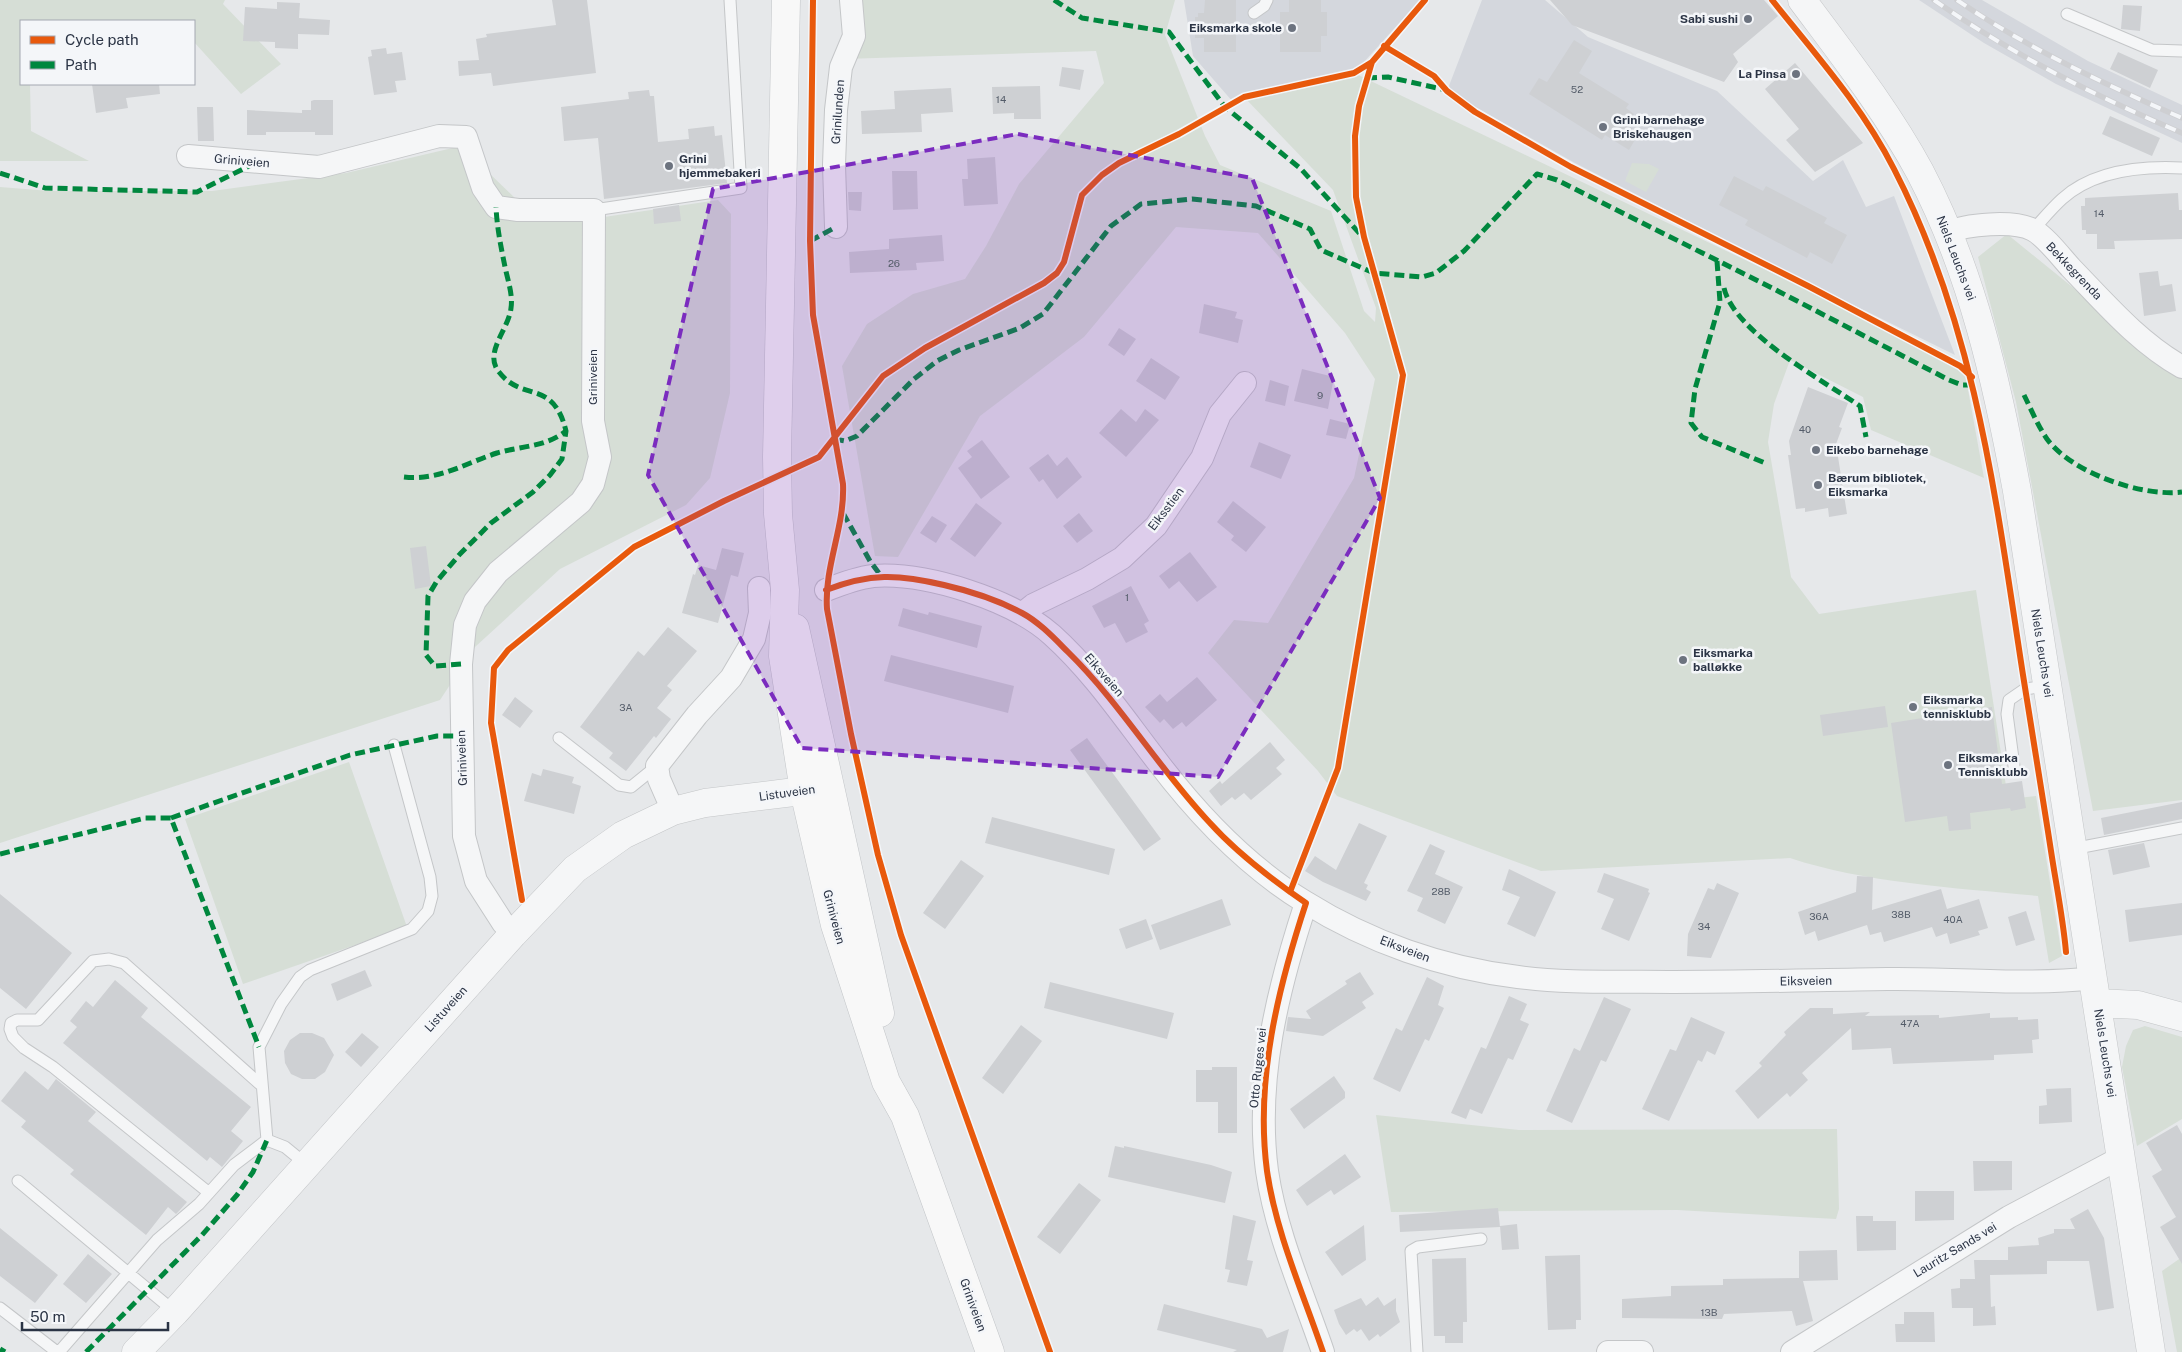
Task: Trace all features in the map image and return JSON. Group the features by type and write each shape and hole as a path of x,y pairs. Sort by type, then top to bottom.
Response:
{"main road":[{"name":"Griniveien","path":"786,0 777,457 778,514 772,589 801,651 816,789 898,1075 905,1116 990,1352"}],"street":[{"name":"Grinilunden","path":"836,227 834,165 836,110 841,67 854,36 851,0"},
{"name":"Niels Leuchs vei","path":"1802,0 1896,132 1920,173 1947,232 1972,302 1996,386 2017,491 2151,1352"},
{"name":"Griniveien","path":"188,156 319,167 439,136 466,137 483,188 496,207 518,210 594,210 593,421 600,457 593,484 581,502 498,572 475,601 465,624 463,640 461,736 464,836 476,880 503,923 513,934"},
{"path":"1947,232 1962,226 2001,224 2033,230"},
{"name":"Bekkegrenda","path":"2033,230 2135,333 2161,355 2182,367"},
{"name":"Eiksstien","path":"1023,613 1033,605 1088,579 1122,558 1156,526 1202,458 1220,414 1245,383"},
{"name":"Eiksveien","path":"826,590 861,578 901,577 970,591 1023,613 1050,633 1105,691 1158,762 1210,824 1267,876 1306,903 1343,923 1409,952 1462,967 1520,978 1586,981 1774,982 1891,979 2049,981 2095,990 2182,1017"},
{"path":"673,811 659,779 657,766 697,715 731,678 754,639 760,613 772,589"},
{"name":"Listuveien","path":"136,1352 175,1312 513,934 563,881 623,835 673,811 705,803 816,789"},
{"name":"Otto Ruges vei","path":"1306,903 1288,958 1276,1014 1264,1101 1264,1134 1267,1172 1284,1241 1323,1352"},
{"name":"Lauritz Sands vei","path":"1792,1352 2009,1218 2122,1157"},
{"path":"1608,1352 1642,1352"}],"lane":[{"path":"594,210 741,188 730,0"},
{"path":"1254,13 1264,6 1267,0"},
{"path":"2067,14 2152,50 2182,51"},
{"path":"2033,230 2063,198 2103,176 2131,170 2182,168"},
{"path":"2014,766 2007,714 2009,700 2026,689 2047,686"},
{"path":"559,738 619,785 631,787 657,766"},
{"path":"267,1140 259,1047 281,1004 300,978 310,970 412,929 428,911 432,896 430,877 394,745"},
{"path":"2072,849 2182,828"},
{"path":"208,1192 53,1067 24,1048 13,1037 10,1029 11,1023 17,1020 38,1020 93,961 109,959 124,963 262,1085"},
{"path":"267,1140 285,1147 307,1165"},
{"path":"0,1308 58,1352 157,1240 199,1204 234,1165 267,1140"},
{"path":"18,1181 129,1271 175,1312"},
{"path":"1417,1352 1411,1251 1418,1247 1481,1239"}],"highlighted area":[{"path":"1018,134 1252,178 1380,498 1218,777 802,748 648,475 713,189"}],"shaded area":[{"path":"0,0 225,0 223,4 281,64 241,94 195,43 195,20 20,20 20,85 30,85 31,131 89,161 0,161"},
{"path":"846,0 1175,0 1165,35 1205,136 1220,165 1331,211 1364,311 1375,322 1376,308 1333,190 1244,97 1354,73 1806,289 1965,373 1984,478 1871,430 1863,397 1790,360 1774,404 1768,442 1791,577 1819,614 1976,590 2008,799 2036,796 2062,956 2049,963 2038,896 1880,879 1790,858 1541,871 1337,796 1318,771 1208,653 1234,620 1268,623 1354,478 1375,379 1345,333 1258,233 1176,227 1084,337 980,416 898,557 875,556 842,366 867,324 913,294 965,279 986,246 1019,184 1104,83 1096,51 844,59"},
{"name":"Eiksmarka skole","path":"1184,0 1420,0 1354,73 1244,97 1233,102 1193,56"},
{"path":"1482,0 1545,0 1588,37 1717,91 1813,181 1843,160 1866,207 1894,196 1955,355 1809,283 1575,163 1447,91"},
{"path":"1919,0 1982,0 2088,61 2182,105 2182,143 2056,84 1984,43"},
{"path":"461,146 518,201 584,220 718,200 731,214 730,393 710,478 686,505 560,569 475,647 440,700 0,843 0,187 50,191 212,191 346,173"},
{"path":"1632,163 1649,164 1659,169 1646,192 1625,181"},
{"path":"2007,234 2182,376 2182,800 2093,811 2016,402 1978,257"},
{"path":"349,762 407,927 243,984 185,819"},
{"path":"2145,1026 2182,1037 2182,1119 2137,1146 2122,1067 2126,1046 2133,1030"},
{"path":"1376,1115 1519,1130 1837,1129 1839,1209 1836,1219 1677,1210 1391,1212"},
{"path":"2182,1257 2182,1352 2177,1352 2162,1271"}],"building":[{"path":"552,0 587,0 596,73 493,86 491,73 459,76 458,61 479,60 476,39 487,37 486,34 556,25"},
{"path":"1205,0 1236,0 1236,52 1204,52 1204,38 1195,38 1195,17 1198,17 1198,13 1204,13"},
{"path":"1289,0 1321,0 1321,12 1327,12 1327,36 1321,36 1321,52 1280,52 1280,12 1289,12"},
{"path":"1550,0 1764,0 1778,16 1733,54 1738,62 1724,82 1572,25"},
{"path":"277,2 300,3 299,18 330,20 329,35 298,34 298,49 275,48 275,42 243,41 245,7 277,9"},
{"path":"2123,5 2142,6 2140,31 2121,29"},
{"path":"1574,40 1592,51 1579,73 1629,104 1626,108 1634,114 1627,125 1639,133 1629,150 1605,135 1602,140 1529,94 1539,78 1547,82"},
{"path":"386,48 387,54 402,52 406,80 395,81 397,92 374,95 368,57 372,56 371,50"},
{"path":"2118,52 2158,70 2150,88 2110,69"},
{"path":"1795,63 1863,143 1815,172 1786,140 1799,129 1765,89"},
{"path":"1062,67 1084,70 1080,90 1059,86"},
{"path":"92,85 159,85 160,94 126,98 128,108 96,113"},
{"path":"1040,86 1041,119 1014,119 1014,113 993,114 992,87"},
{"path":"951,88 953,112 921,114 922,132 862,134 861,111 895,109 894,91"},
{"path":"649,90 650,96 654,96 658,142 689,139 688,129 714,126 715,136 722,135 727,183 604,199 598,138 564,141 561,107 629,99 628,92"},
{"path":"333,100 333,135 315,135 315,132 266,132 266,135 247,135 247,110 302,113 302,110 311,110 311,101"},
{"path":"197,107 213,107 214,141 198,141"},
{"path":"2110,116 2160,138 2152,156 2102,134"},
{"path":"995,157 998,204 964,206 962,179 968,179 967,159"},
{"path":"892,171 917,171 918,209 893,210"},
{"path":"1734,176 1763,191 1766,186 1827,218 1824,223 1847,235 1832,264 1810,252 1807,258 1745,225 1748,220 1719,205"},
{"path":"848,192 862,192 861,211 849,210"},
{"path":"2178,193 2179,210 2182,210 2182,239 2114,241 2115,249 2097,249 2097,234 2086,234 2086,230 2082,230 2081,206 2085,206 2085,198"},
{"path":"679,205 681,221 654,224 653,209"},
{"path":"942,235 944,261 916,263 917,270 850,273 849,252 889,249 889,239"},
{"path":"2158,271 2160,286 2172,284 2176,311 2144,316 2139,273"},
{"path":"1204,304 1237,312 1235,318 1243,320 1238,343 1199,333"},
{"path":"1119,328 1136,339 1124,356 1108,345"},
{"path":"1151,358 1180,377 1165,400 1136,381"},
{"path":"1302,369 1334,377 1328,409 1294,401"},
{"path":"1270,380 1289,386 1285,406 1265,401"},
{"path":"1808,387 1848,403 1839,427 1842,428 1836,444 1847,514 1829,517 1828,508 1805,512 1805,508 1796,509 1788,455 1791,455 1789,441"},
{"path":"1121,409 1136,422 1145,409 1159,420 1126,457 1099,433"},
{"path":"1330,419 1350,424 1346,439 1326,435"},
{"path":"982,440 1010,477 981,499 958,468 972,457 967,451"},
{"path":"1259,442 1291,455 1281,479 1250,467"},
{"path":"1048,454 1057,466 1067,457 1082,477 1057,499 1043,479 1039,482 1029,468"},
{"path":"1233,501 1266,527 1246,552 1231,540 1234,536 1217,522"},
{"path":"976,503 1002,523 975,557 950,539"},
{"path":"1079,513 1093,531 1077,543 1063,526"},
{"path":"932,516 947,525 936,543 920,533"},
{"path":"426,546 431,586 415,589 410,548"},
{"path":"722,548 744,553 738,577 731,575 718,623 682,613 693,574 695,575 698,565 716,570"},
{"path":"1190,552 1217,587 1197,602 1179,581 1169,589 1159,576"},
{"path":"1131,586 1149,621 1144,624 1148,632 1126,643 1115,623 1104,628 1092,606"},
{"path":"903,608 928,615 929,612 982,626 977,648 898,626"},
{"path":"668,627 697,651 667,686 672,690 657,708 671,719 656,738 654,736 626,771 609,758 613,753 580,727 638,651 644,656"},
{"path":"891,655 1014,686 1008,713 884,681"},
{"path":"1197,677 1217,700 1186,727 1182,722 1173,729 1164,719 1160,723 1145,707 1160,694 1167,702"},
{"path":"515,697 533,711 520,728 502,715"},
{"path":"1885,706 1888,727 1823,736 1820,715"},
{"name":"Eiksmarka Tennisklubb","path":"1992,707 2002,784 2022,781 2026,808 2011,811 2010,808 1970,813 1971,829 1949,831 1947,816 1905,822 1891,723"},
{"path":"1087,738 1161,839 1144,851 1070,750"},
{"path":"1270,742 1285,760 1276,768 1282,774 1251,800 1244,793 1235,800 1232,797 1221,806 1209,791 1220,781 1222,784"},
{"path":"543,769 574,777 572,783 581,786 574,814 524,801 532,773 541,776"},
{"path":"2182,802 2182,819 2104,835 2101,818"},
{"path":"992,817 1115,849 1109,875 985,843"},
{"path":"1359,823 1387,836 1364,883 1368,885 1366,889 1371,892 1366,901 1323,882 1305,871 1315,856 1336,870"},
{"path":"2144,843 2150,867 2113,875 2108,850"},
{"path":"1430,844 1445,851 1435,874 1463,887 1445,924 1417,911 1423,898 1407,891"},
{"path":"961,860 984,876 945,929 923,913"},
{"path":"1509,869 1556,892 1535,937 1507,924 1520,897 1502,890"},
{"path":"1604,873 1649,889 1648,892 1650,893 1629,941 1601,929 1614,899 1597,892"},
{"path":"1857,876 1873,877 1872,910 1941,889 1947,909 1979,899 1988,928 1978,931 1980,935 1950,944 1947,933 1936,937 1932,927 1884,942 1881,932 1870,935 1867,925 1818,941 1815,931 1805,935 1798,912 1856,892"},
{"path":"1717,883 1739,893 1711,958 1687,956 1688,934 1708,888 1714,890"},
{"path":"0,894 72,953 26,1009 0,988"},
{"path":"1222,899 1231,925 1160,950 1151,925"},
{"path":"2182,903 2182,935 2129,942 2125,910"},
{"path":"2026,911 2035,940 2016,946 2008,917"},
{"path":"1146,919 1153,939 1126,949 1119,929"},
{"path":"365,970 372,986 337,1001 331,984"},
{"path":"1360,972 1374,994 1362,1002 1366,1008 1323,1036 1286,1031 1288,1017 1311,1019 1306,1011 1347,984 1345,981"},
{"path":"1427,977 1444,986 1438,1005 1444,1008 1429,1041 1425,1039 1400,1092 1373,1079 1396,1028 1402,1031"},
{"path":"115,980 148,1008 141,1017 251,1107 231,1131 243,1141 222,1167 210,1157 207,1161 63,1043 77,1027 70,1021 86,1001 93,1007"},
{"path":"1050,982 1174,1013 1167,1039 1044,1008"},
{"path":"1509,996 1527,1004 1520,1020 1529,1024 1513,1060 1508,1058 1482,1114 1470,1109 1466,1119 1451,1113 1481,1047 1486,1049"},
{"path":"1604,997 1631,1009 1606,1062 1601,1060 1572,1123 1546,1111 1574,1048 1580,1051"},
{"path":"1810,1008 1833,1008 1833,1014 1870,1012 1865,1016 1939,1015 1939,1018 1990,1013 1990,1018 2018,1017 2018,1020 2038,1019 2039,1039 2032,1040 2033,1053 1994,1055 1994,1060 1893,1064 1891,1048 1852,1050 1851,1028 1802,1073 1808,1080 1790,1097 1787,1093 1758,1119 1735,1091 1762,1066 1759,1063 1786,1035 1784,1032"},
{"path":"1691,1017 1725,1032 1715,1055 1707,1051 1702,1062 1698,1060 1669,1121 1642,1109 1670,1049 1676,1051"},
{"path":"1021,1025 1042,1041 1003,1094 982,1078"},
{"path":"300,1033 312,1033 324,1038 334,1055 325,1072 315,1079 302,1079 291,1074 285,1063 284,1051 290,1040"},
{"path":"362,1033 379,1047 361,1067 345,1052"},
{"path":"1212,1067 1237,1067 1237,1133 1218,1133 1218,1102 1196,1102 1196,1070 1212,1070"},
{"path":"25,1071 48,1090 56,1079 96,1112 88,1121 187,1202 176,1214 168,1207 146,1235 70,1174 74,1170 21,1127 26,1121 1,1101"},
{"path":"1334,1076 1345,1092 1345,1098 1304,1129 1290,1109"},
{"path":"2071,1088 2072,1122 2039,1124 2039,1106 2047,1105 2046,1089"},
{"path":"2177,1125 2182,1134 2182,1264 2160,1227 2176,1217 2152,1176 2162,1170 2146,1143"},
{"path":"1115,1146 1124,1148 1124,1146 1211,1165 1232,1172 1225,1203 1108,1177"},
{"path":"1345,1154 1361,1177 1334,1195 1331,1190 1307,1206 1296,1190"},
{"path":"1973,1161 2012,1161 2012,1190 1974,1191"},
{"path":"1079,1183 1101,1200 1060,1254 1037,1237"},
{"path":"1915,1191 1954,1191 1954,1220 1915,1221"},
{"path":"1498,1208 1500,1227 1400,1232 1399,1215"},
{"path":"2088,1209 2104,1238 2114,1308 2097,1311 2089,1261 2047,1261 2047,1274 1990,1275 1991,1307 1995,1306 1996,1325 1973,1326 1973,1308 1952,1308 1951,1289 1960,1288 1960,1279 1975,1279 1974,1260 2008,1260 2008,1247 2039,1245 2038,1238 2054,1233 2054,1229 2075,1229 2070,1219"},
{"path":"1233,1215 1256,1221 1247,1260 1253,1261 1247,1286 1227,1282 1230,1270 1225,1269"},
{"path":"1856,1216 1873,1216 1873,1221 1896,1221 1896,1250 1857,1251"},
{"path":"1517,1224 1519,1249 1502,1250 1500,1226"},
{"path":"1364,1225 1366,1260 1342,1276 1325,1252"},
{"path":"0,1228 58,1275 35,1303 0,1276"},
{"path":"1837,1250 1838,1280 1803,1281 1813,1321 1796,1326 1792,1311 1724,1314 1722,1319 1622,1318 1622,1299 1671,1296 1671,1286 1723,1285 1723,1279 1799,1278 1799,1251"},
{"path":"88,1254 112,1274 86,1303 63,1284"},
{"path":"1580,1255 1581,1320 1576,1320 1576,1329 1548,1330 1545,1256"},
{"path":"1466,1258 1467,1322 1463,1322 1463,1343 1445,1343 1445,1336 1434,1336 1432,1259"},
{"path":"1378,1297 1384,1306 1396,1298 1396,1311 1400,1322 1380,1337 1378,1334 1369,1341 1361,1329 1357,1332 1354,1329 1346,1335 1339,1324 1334,1310 1361,1298 1366,1306"},
{"path":"1164,1304 1262,1329 1267,1338 1289,1329 1283,1352 1233,1352 1237,1350 1157,1330"},
{"path":"1904,1312 1934,1312 1935,1342 1896,1342 1895,1324 1904,1324"}],"railway":[{"path":"1934,0 1963,20 2054,73 2182,133"},
{"path":"1957,0 2011,34 2066,64 2182,118"}],"marked path":[{"path":"1054,0 1082,18 1169,32 1225,107 1301,169 1361,235"},
{"path":"1367,78 1388,77 1446,90"},
{"path":"0,173 45,188 197,192 255,163"},
{"path":"834,439 845,441 857,436 914,379 937,361 959,350 1020,328 1043,314 1111,226 1141,204 1192,199 1256,206 1310,229 1321,250 1374,273 1422,277 1436,273 1464,251 1537,174 1557,180 1774,289 1949,380 1962,385 1973,385"},
{"path":"404,477 416,478 440,474 497,453 542,443 566,431 560,415 553,404 545,397 518,387 508,381 495,365 495,349 511,308 510,288 499,237 496,207"},
{"path":"810,241 836,227"},
{"path":"1717,261 1720,302 1695,389 1691,423 1702,437 1765,463"},
{"path":"1724,288 1731,305 1761,338 1781,354 1860,406 1866,437"},
{"path":"2024,395 2047,439 2058,451 2073,462 2090,472 2128,486 2148,491 2182,492"},
{"path":"461,664 435,666 426,655 428,596 437,581 460,554 491,523 533,492 550,475 562,459 566,431"},
{"path":"843,513 870,561 881,576"},
{"path":"171,818 350,755 437,736 461,736"},
{"path":"0,854 145,818 171,818 259,1047"},
{"path":"86,1352 202,1235 237,1195 253,1172 267,1140"},
{"path":"0,1349 5,1352"}],"cycle path":[{"path":"813,0 810,241 813,315 843,484 841,516 829,577 827,609 851,734 878,855 901,935 1050,1352"},
{"path":"522,900 491,723 494,668 508,650 634,547 724,501 819,457 883,376 925,348 1044,283 1057,273 1064,262 1082,195 1102,175 1119,163 1179,134 1244,97 1354,73 1372,62 1425,0"},
{"path":"1772,0 1838,81 1868,124 1894,169 1922,229 1945,291 1964,353 1992,480 2066,952"},
{"path":"1384,46 1434,76 1447,91 1475,112 1571,167 1808,286 1960,366 1972,377"},
{"path":"1290,892 1338,768 1403,375 1364,237 1356,197 1355,136 1359,106 1372,62"},
{"path":"826,590 842,584 871,578 898,577 928,581 974,593 1013,608 1028,617 1052,636 1087,672 1191,802 1221,834 1255,866 1306,903 1278,1001 1267,1069 1264,1137 1271,1194 1283,1240 1323,1352"}],"place":[{"name":"Sabi sushi","path":"1748,19"},
{"name":"Eiksmarka skole","path":"1292,28"},
{"name":"La Pinsa","path":"1796,74"},
{"name":"Grini barnehage Briskehaugen","path":"1603,127"},
{"name":"Grini hjemmebakeri","path":"669,166"},
{"name":"Eikebo barnehage","path":"1816,450"},
{"name":"Bærum bibliotek, Eiksmarka","path":"1818,485"},
{"name":"Eiksmarka balløkke","path":"1683,660"},
{"name":"Eiksmarka tennisklubb","path":"1913,707"},
{"name":"Eiksmarka Tennisklubb","path":"1948,765"}]}
